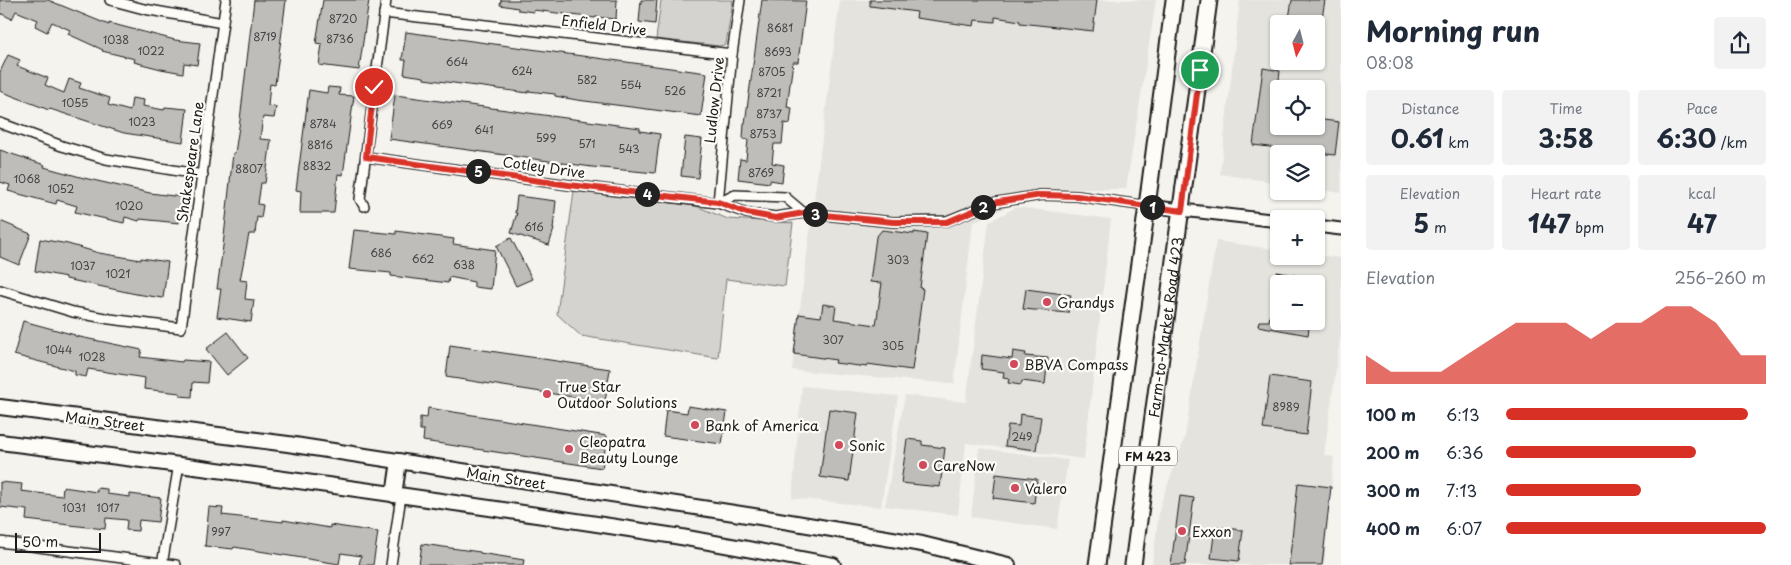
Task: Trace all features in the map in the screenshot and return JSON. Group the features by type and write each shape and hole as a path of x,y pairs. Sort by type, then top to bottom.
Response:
{"main road":[{"name":"FM 423","path":"1097,565 1174,0"},
{"name":"Farm-to-Market Road 423","path":"1132,565 1182,211 1209,0"},
{"name":"Main Street","path":"0,408 280,443 399,461 871,535 930,546 1008,565"},
{"path":"0,442 180,464 676,536 833,565"},
{"path":"398,495 399,461"}],"street":[{"path":"110,0 144,9 223,23"},
{"name":"Shakespeare Lane","path":"0,290 73,312 110,319 181,328 226,0"},
{"path":"364,206 360,198 386,0"},
{"name":"Ludlow Drive","path":"718,202 732,54 740,0"},
{"name":"Enfield Drive","path":"384,12 732,54"},
{"path":"0,122 62,146 106,159 203,175"},
{"name":"Cotley Drive","path":"366,157 569,185 718,202 747,213 775,218 804,213"},
{"name":"Cotley Drive","path":"718,202 735,195 785,197 804,213"},
{"path":"804,213 893,222 947,222 992,203 1041,195 1077,196 1182,211 1270,220"},
{"path":"1325,227 1341,229"},
{"path":"162,564 180,464"},
{"path":"391,565 398,495"},
{"path":"0,542 176,565"}],"shaded area":[{"path":"661,0 733,0 726,44 720,46 656,39"},
{"path":"840,0 1156,0 1126,189 1048,189 973,222 954,384 792,370"},
{"path":"1240,0 1341,0 1341,193 1325,190 1325,145 1270,145 1270,182 1220,174"},
{"path":"574,191 696,206 728,219 793,223 785,286 726,279 718,358 581,336 557,314"},
{"path":"1016,207 1111,219 1084,459 966,443 958,515 885,506 905,395 966,402 989,222"},
{"path":"1216,241 1270,249 1270,265 1325,265 1325,256 1341,258 1341,332 1324,455 1334,457 1324,565 1152,565 1160,506 1185,437"},
{"path":"802,386 898,396 881,507 792,498"},
{"path":"979,448 1068,460 1057,529 971,517"}],"building":[{"path":"0,0 48,0 109,25 109,23 175,40 200,43 197,65 184,63 183,73 134,62 135,59 102,51 68,34 70,30 52,22 47,32 35,26 38,20 16,11 12,19 0,13"},
{"path":"254,0 286,0 275,85 270,84 268,106 276,107 274,118 263,117 260,139 271,140 265,183 261,183 258,204 263,205 261,218 257,217 255,234 249,234 240,280 247,281 245,299 254,300 251,322 217,317 221,289 217,289"},
{"path":"323,0 369,0 359,70 319,65 322,44 316,43"},
{"path":"501,0 617,0 616,19 518,10 518,8 500,5"},
{"path":"641,0 657,0 655,24 639,22"},
{"path":"762,0 806,1 798,62 793,62 787,107 792,108 790,124 784,123 782,144 774,144 772,163 784,165 782,182 770,180 770,183 738,179 740,159 746,160 748,140 743,139 744,123"},
{"path":"870,0 1097,0 1093,31 1020,23 1020,21 995,17 995,22 975,20 974,26 916,18 917,12 870,6"},
{"path":"1292,0 1325,0 1322,15 1290,15"},
{"path":"406,32 707,73 701,116 577,100 555,96 555,94 528,91 528,93 424,79 424,77 404,74 406,60 402,60"},
{"path":"8,55 20,60 17,66 48,78 45,85 64,93 69,79 81,83 79,88 110,98 108,105 130,111 132,98 144,100 143,106 164,110 165,107 187,109 183,142 124,133 49,110 0,91 0,72"},
{"path":"1263,68 1280,71 1279,80 1270,80 1270,135 1325,135 1325,120 1339,122 1335,155 1325,154 1325,145 1270,145 1270,147 1253,145"},
{"path":"328,87 340,88 339,95 354,96 343,175 338,174 334,213 300,213 301,191 296,190 309,90 327,93"},
{"path":"395,95 640,128 640,131 660,134 655,173 592,167 389,139"},
{"path":"685,137 702,139 698,178 681,176"},
{"path":"0,150 45,165 44,167 84,178 150,193 182,197 179,223 140,219 139,221 125,217 124,223 75,212 77,206 57,200 56,204 8,191 10,185 0,182"},
{"path":"517,196 556,201 554,229 549,245 511,233 517,213 515,213"},
{"path":"0,221 31,234 19,265 0,257"},
{"path":"354,230 396,234 396,231 433,236 454,239 453,244 495,250 491,289 474,287 474,282 449,277 448,283 391,276 391,273 349,269"},
{"path":"882,230 927,234 920,288 923,289 912,370 867,364 867,367 835,363 836,360 794,354 799,314 821,317 823,304 836,306 834,319 876,325 882,283 870,282 876,237"},
{"path":"511,238 532,279 516,286 496,246"},
{"path":"40,239 68,244 99,253 141,260 141,258 168,262 163,298 136,294 35,271"},
{"path":"1277,272 1294,275 1276,275"},
{"name":"Grandys","path":"1026,289 1071,295 1068,313 1023,309"},
{"path":"1270,316 1270,328 1258,326 1259,321 1269,321"},
{"path":"23,321 75,336 142,350 140,357 182,362 183,360 209,362 207,383 193,382 192,397 180,396 180,393 144,389 145,378 88,369 86,377 75,375 75,371 14,355"},
{"path":"1280,330 1309,330 1308,335"},
{"path":"228,332 248,358 227,375 206,349"},
{"path":"450,345 610,369 605,402 446,377"},
{"name":"BBVA Compass","path":"1013,351 1026,353 1025,356 1048,358 1045,384 1022,381 1021,385 1008,383 1009,379 1003,378 1004,372 981,369 982,355 1012,359"},
{"path":"1270,376 1312,382 1306,435 1263,429"},
{"name":"Bank of America","path":"688,406 727,412 722,444 663,436 666,410 687,413"},
{"path":"428,408 607,436 602,468 423,441 424,430 420,430 420,417 427,418"},
{"name":"Sonic","path":"829,409 858,413 849,481 820,477"},
{"path":"1020,414 1041,417 1036,450 1005,446 1008,425 1019,426"},
{"name":"CareNow","path":"907,439 922,441 922,445 945,448 940,487 901,483"},
{"name":"Valero","path":"996,474 1037,479 1034,503 993,498"},
{"path":"0,482 22,484 21,491 62,496 63,487 97,492 97,488 107,489 107,494 130,497 130,494 161,498 158,522 139,520 138,531 126,530 127,520 106,518 105,529 26,520 27,510 0,507"},
{"path":"1298,483 1331,487 1322,565 1289,565"},
{"name":"Exxon","path":"1180,496 1194,498 1185,565 1171,565"},
{"path":"209,507 223,508 222,515 283,522 283,520 330,528 330,525 378,532 373,565 359,565 361,556 341,553 339,564 234,547 233,549 205,546"},
{"path":"1215,527 1243,530 1239,561 1211,558"},
{"path":"422,544 524,560 523,565 419,565"}],"place":[{"name":"Grandys","path":"1047,302"},
{"name":"BBVA Compass","path":"1014,364"},
{"name":"True Star Outdoor Solutions","path":"547,394"},
{"name":"Bank of America","path":"695,425"},
{"name":"Sonic","path":"839,445"},
{"name":"Cleopatra Beauty Lounge","path":"569,449"},
{"name":"CareNow","path":"923,465"},
{"name":"Valero","path":"1015,488"},
{"name":"Exxon","path":"1182,531"}],"route":[{"path":"374,87 366,157 569,185 718,202 747,213 775,218 804,213 893,222 947,222 992,203 1041,195 1077,196 1182,211 1200,70"}]}
